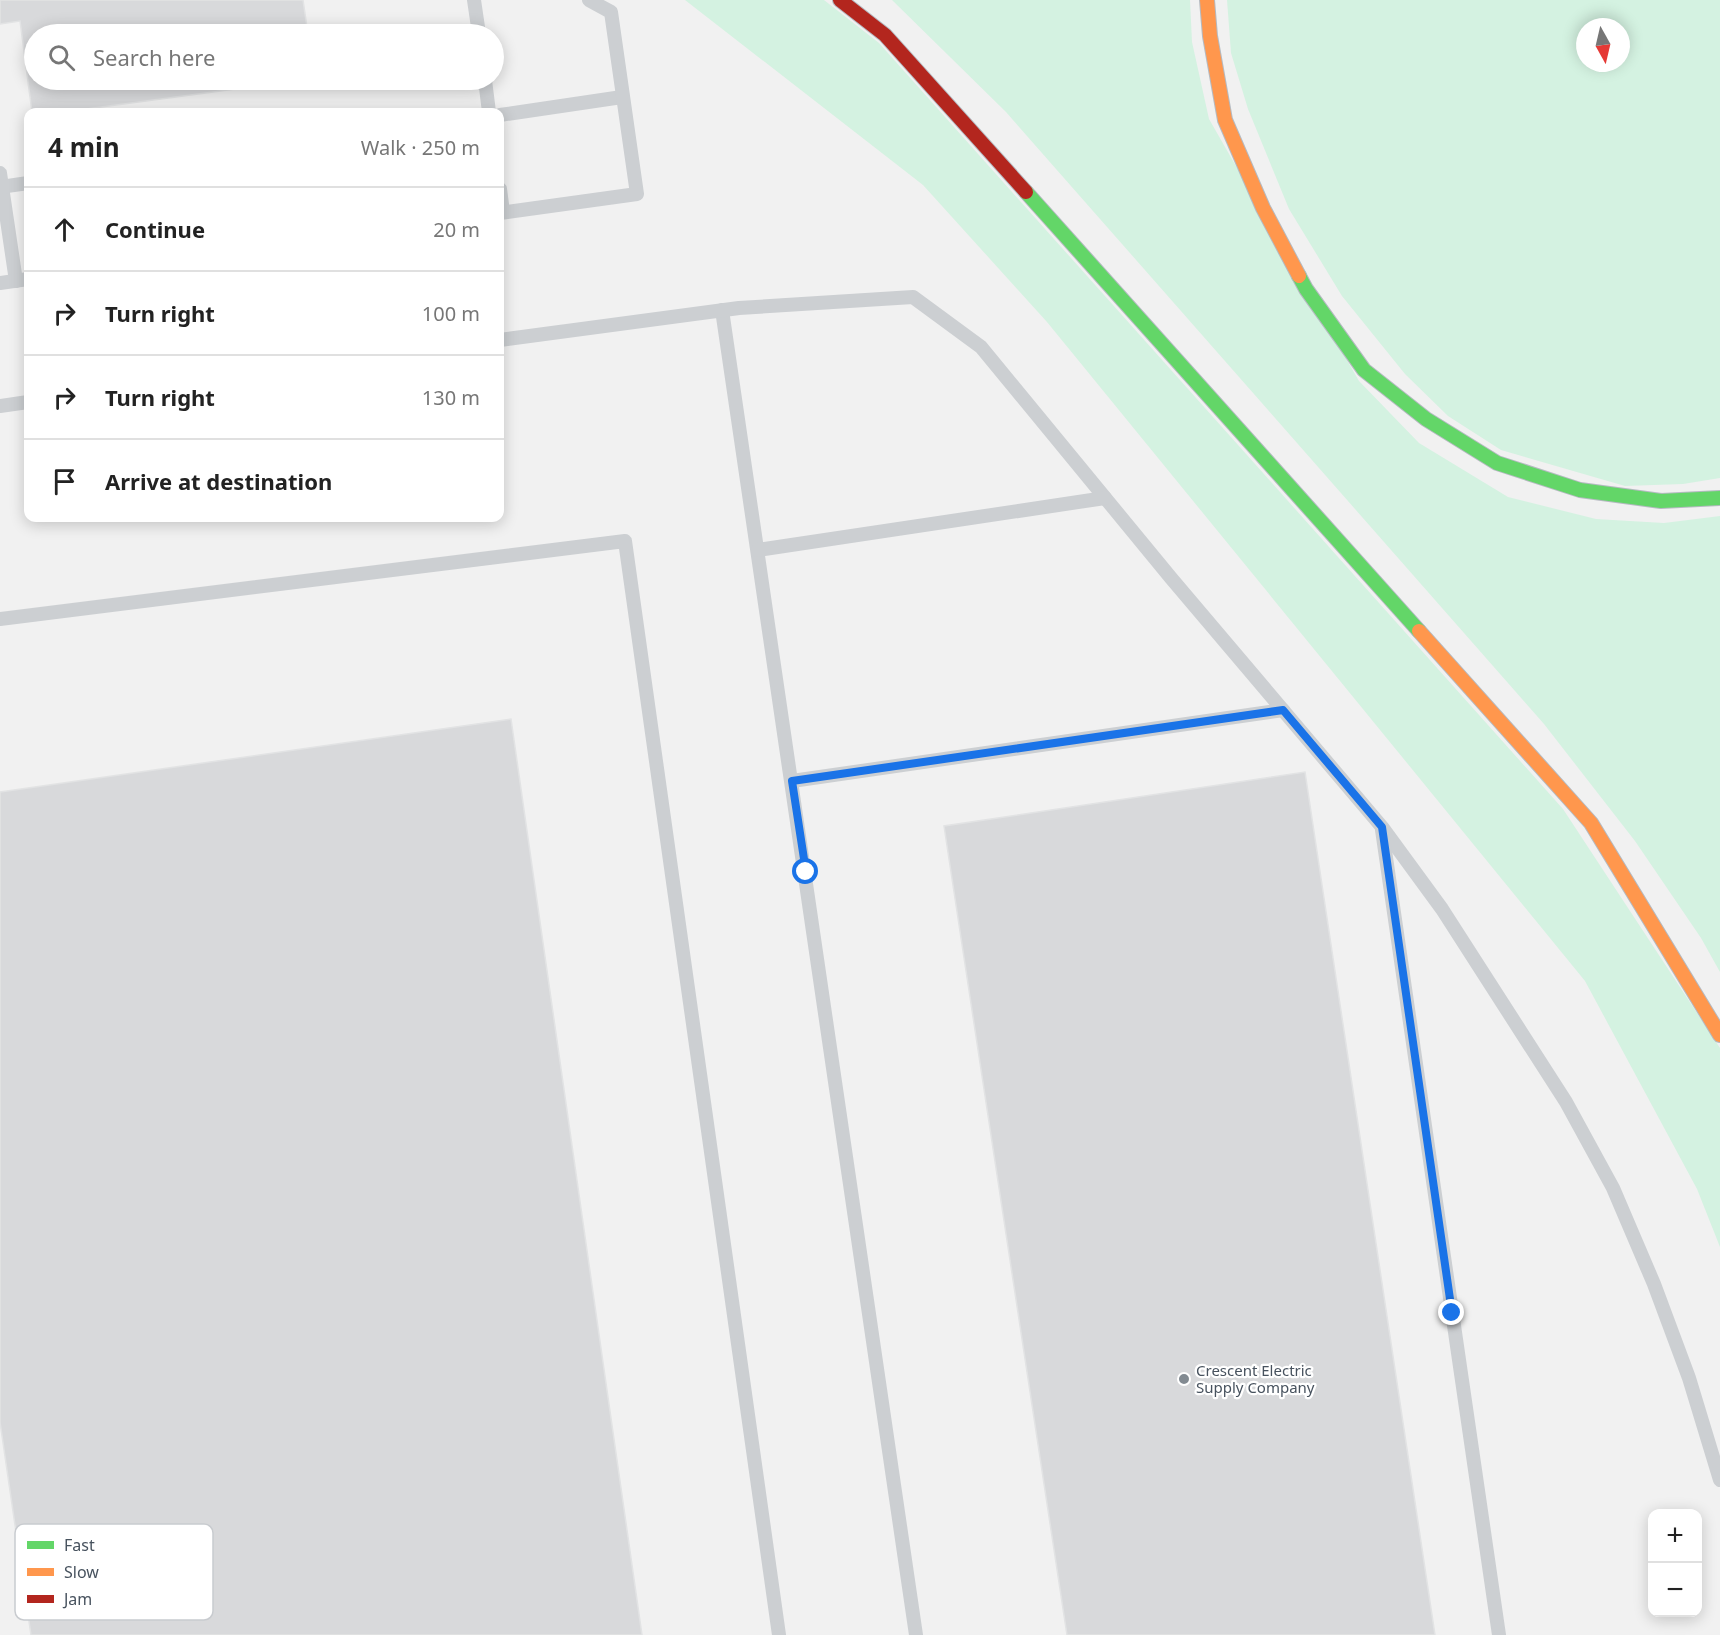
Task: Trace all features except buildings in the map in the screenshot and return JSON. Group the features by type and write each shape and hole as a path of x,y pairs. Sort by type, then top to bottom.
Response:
{"highway":[{"path":"840,0 885,35 1591,823 1720,1035"},
{"path":"1206,0 1225,120 1263,208 1306,289 1365,370 1426,419 1497,463 1580,490 1661,501 1720,498"}],"lane":[{"path":"474,0 477,24"},
{"path":"504,212 637,194 611,12 590,0"},
{"path":"486,90 488,108"},
{"path":"504,114 622,97"},
{"path":"0,283 22,280 1,182 24,183"},
{"path":"504,339 722,310 913,297 981,347 1382,827 1442,909 1566,1102 1613,1188 1654,1284 1689,1378 1720,1480"},
{"path":"722,310 916,1635"},
{"path":"0,406 24,403"},
{"path":"758,550 1105,498"},
{"path":"0,619 625,541 780,1635"},
{"path":"792,781 1283,710"},
{"path":"1382,827 1499,1635"}],"green space":[{"path":"685,0 824,0 879,43 1563,809 1720,1048 1720,1247 1697,1189 1585,981 1047,322 923,185"},
{"path":"892,0 1190,0 1192,42 1209,119 1359,381 1419,443 1508,497 1596,519 1664,523 1720,516 1720,972 1701,938 1635,841 1544,724 1006,112"},
{"path":"1227,0 1720,0 1720,478 1683,484 1625,486 1501,450 1448,416 1405,374 1342,296 1289,209 1248,109 1231,53"}],"traffic: fast":[{"path":"1026,192 1419,631"},
{"path":"1299,276 1364,370 1426,419 1497,463 1580,490 1661,501 1720,498"}],"traffic: slow":[{"path":"1207,0 1210,36 1225,120 1263,208 1299,276"},
{"path":"1419,631 1591,823 1720,1035"}],"traffic: jam":[{"path":"840,0 885,35 1026,192"}],"place":[{"name":"Crescent Electric Supply Company","path":"1184,1379"}],"route":[{"path":"806,872 792,781 1283,710 1382,827 1452,1313"}]}
